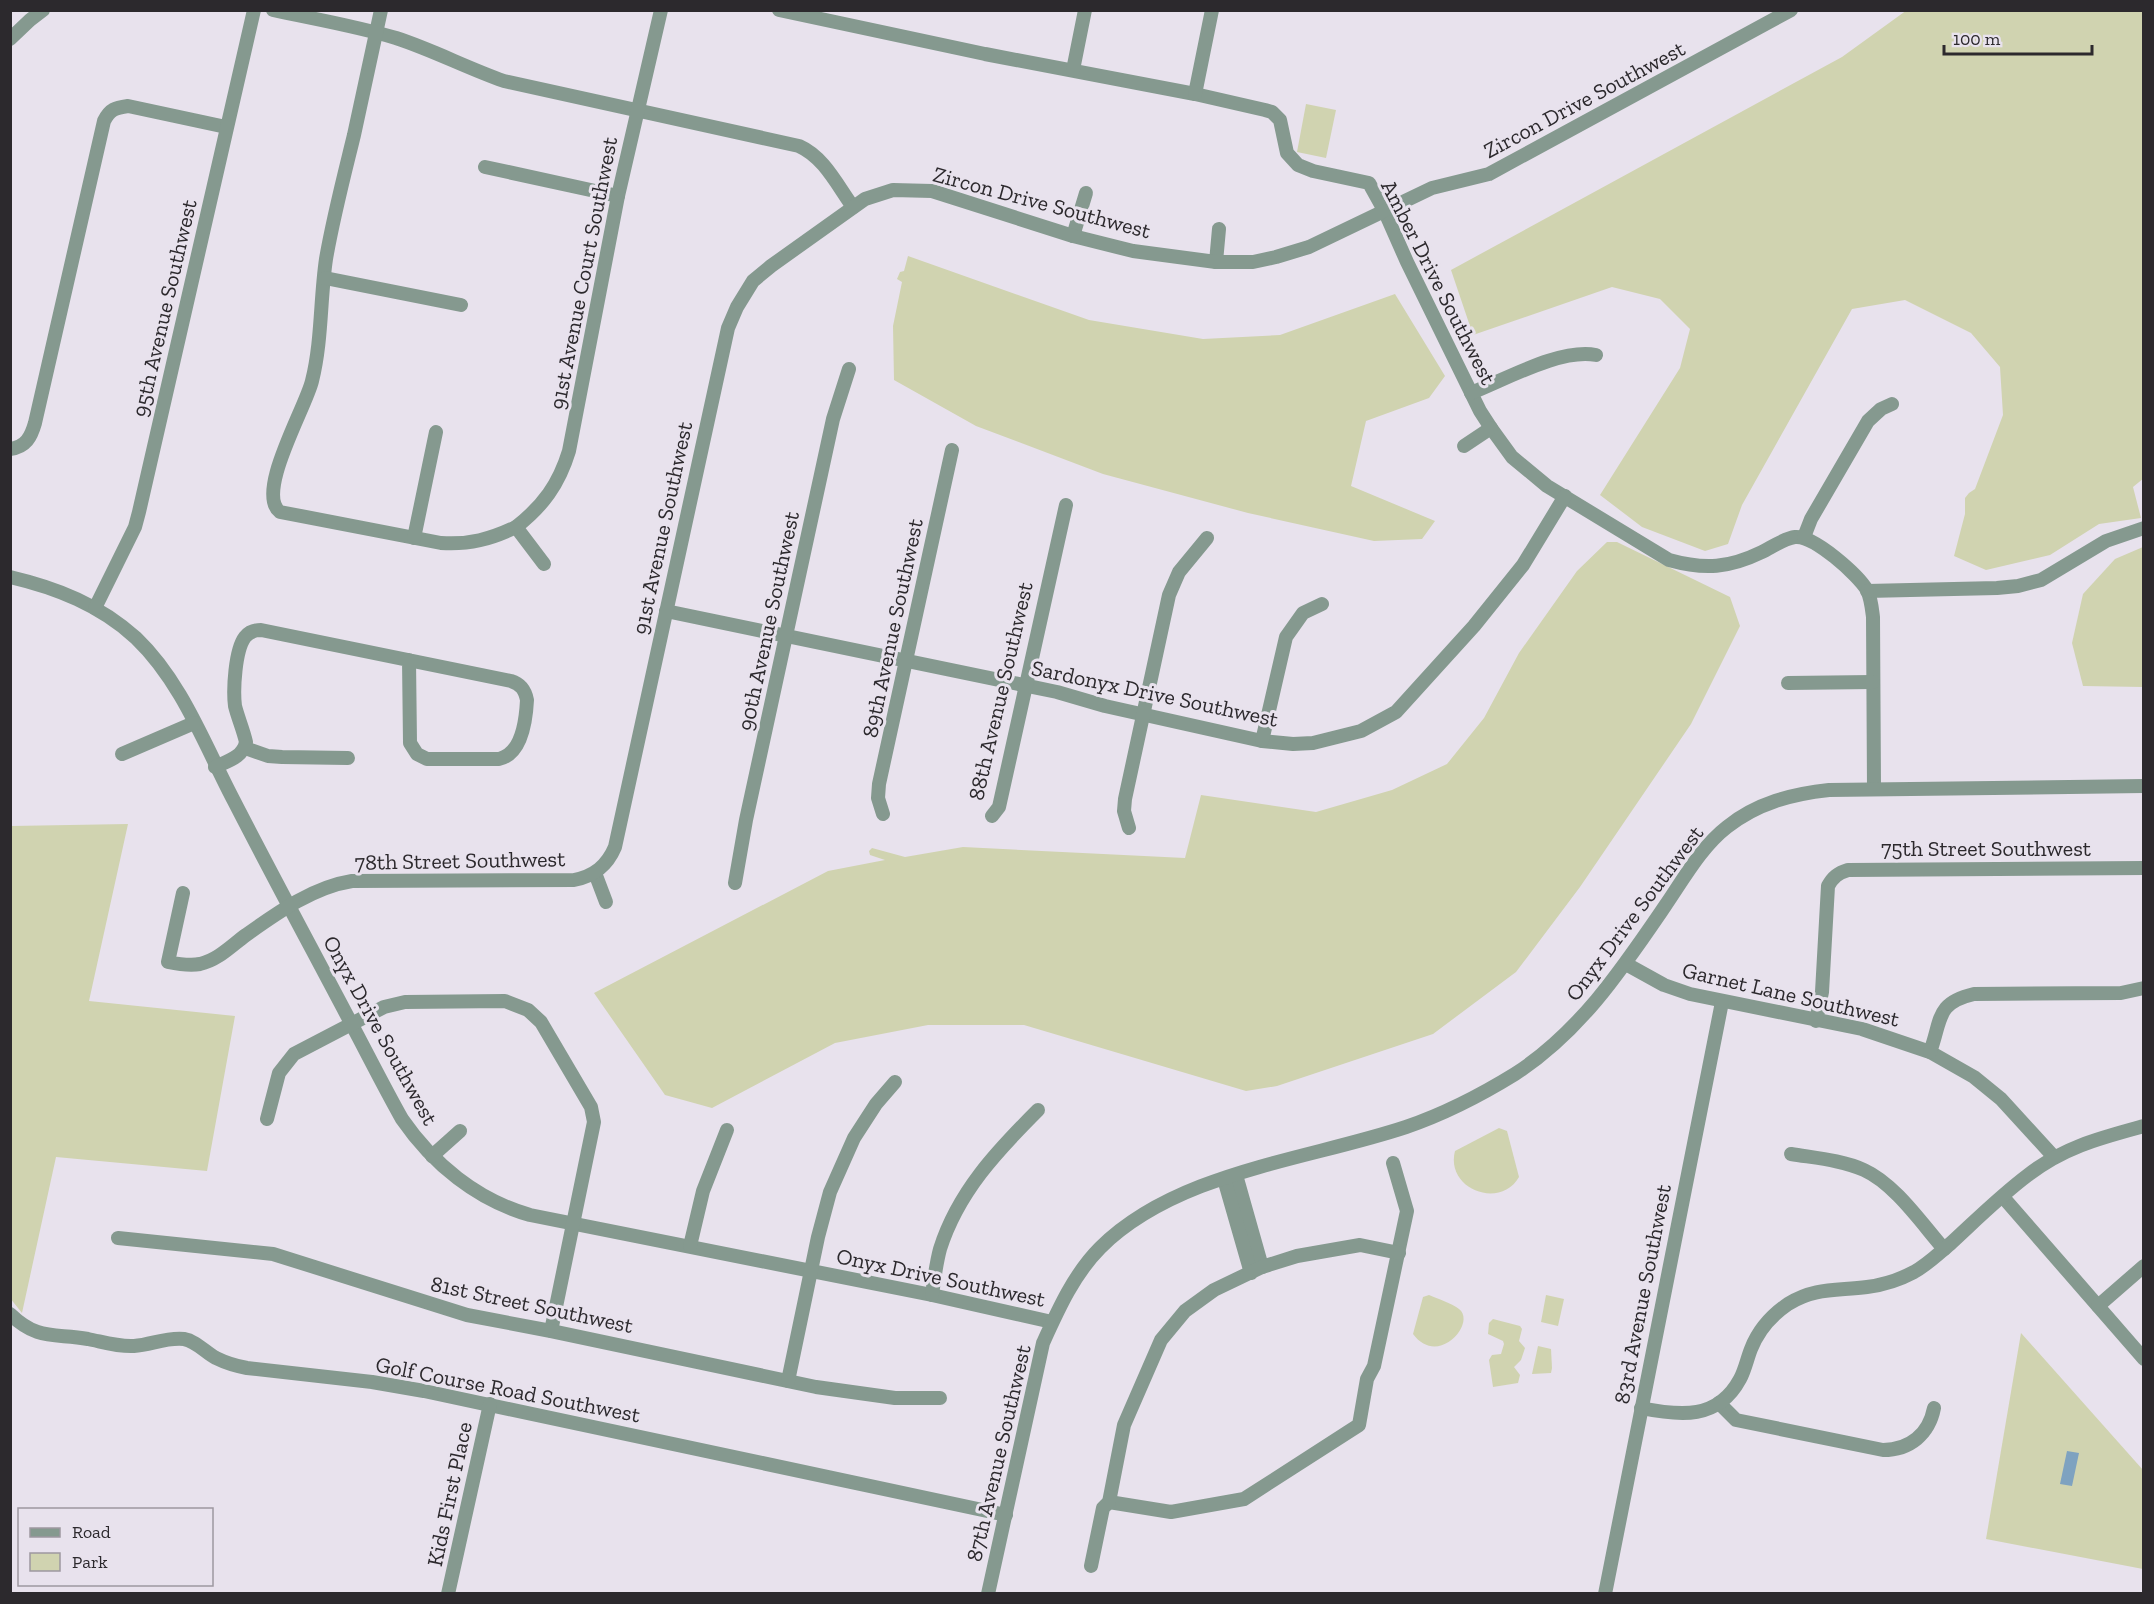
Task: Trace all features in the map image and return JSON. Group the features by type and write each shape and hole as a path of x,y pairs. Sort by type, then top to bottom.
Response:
{"street":[{"path":"10,39 43,10"},
{"name":"95th Avenue Southwest","path":"95,608 135,527 139,512 254,10"},
{"path":"273,10 404,41 504,81 776,140 807,149 822,163 853,207"},
{"path":"381,10 336,212 325,278 461,305"},
{"name":"91st Avenue Court Southwest","path":"325,278 316,367 312,385 280,463 272,495 275,508 280,512 441,543 471,543 491,538 516,527 533,514 545,501 564,469 618,196 661,10"},
{"name":"Amber Drive Southwest","path":"779,10 810,13 985,54 1195,94 1272,112 1282,123 1287,153 1298,165 1327,174 1366,181 1375,192 1411,271 1491,429 1512,456 1547,486 1669,560 1690,566 1729,565 1794,537 1804,537"},
{"path":"1073,70 1085,10"},
{"path":"1195,94 1212,10"},
{"name":"Zircon Drive Southwest","path":"853,207 874,195 893,190 932,191 1073,236 1133,251 1216,262 1253,262 1309,247 1432,189 1490,174 1791,10"},
{"path":"10,449 18,448 30,438 35,423 104,121 108,112 128,106 226,127"},
{"path":"485,167 618,196"},
{"path":"1073,236 1086,193"},
{"name":"91st Avenue Southwest","path":"595,873 611,857 615,847 724,338 732,317 753,281 853,207"},
{"path":"1216,262 1219,230"},
{"path":"1471,393 1552,359 1588,353 1596,354"},
{"name":"90th Avenue Southwest","path":"735,883 746,820 834,419 849,369"},
{"path":"1874,788 1873,617 1867,591 1854,575 1819,545 1804,537 1811,519 1868,421 1881,409 1892,404"},
{"path":"1464,446 1491,429"},
{"path":"414,538 436,432"},
{"name":"89th Avenue Southwest","path":"883,814 878,798 879,784 952,450"},
{"name":"Sardonyx Drive Southwest","path":"666,611 1024,686 1262,741 1293,744 1337,738 1373,726 1396,712 1511,583 1565,496"},
{"name":"88th Avenue Southwest","path":"992,816 999,807 1024,686 1066,505"},
{"path":"516,527 544,564"},
{"path":"1867,591 2018,586 2041,580 2106,542 2144,528"},
{"path":"1129,828 1124,811 1125,799 1169,595 1179,572 1207,538"},
{"name":"Onyx Drive Southwest","path":"10,577 44,585 95,608 123,627 147,650 175,686 215,767 402,1119 432,1156 453,1174 493,1201 530,1215 932,1295 1052,1322 1078,1277 1098,1250 1149,1210 1202,1186 1431,1118 1484,1093 1517,1072 1574,1027 1626,964 1706,848 1728,825 1757,808 1788,796 1829,790 2144,786"},
{"path":"1262,741 1286,637 1303,614 1322,604"},
{"path":"215,767 237,756 245,748 246,742 236,707 234,682 242,642 255,630 261,630 409,660 517,683 522,687 527,700 518,745 514,751 499,759 427,759 419,756 410,743 409,660"},
{"path":"1788,683 1873,681"},
{"path":"122,754 194,723"},
{"path":"245,748 268,756 348,758"},
{"name":"75th Street Southwest","path":"1816,1021 1822,992 1827,894 1832,880 1840,872 1848,870 2144,868"},
{"path":"595,873 606,902"},
{"name":"78th Street Southwest","path":"183,893 168,962 191,965 211,960 289,907 324,888 352,881 573,880 595,873"},
{"name":"Garnet Lane Southwest","path":"1626,964 1675,990 1722,1002 1862,1029 1930,1052 1967,1072 1994,1093 2054,1157"},
{"path":"1930,1052 1944,1010 1958,998 1974,994 2121,993 2144,988"},
{"path":"267,1119 276,1082 284,1065 303,1049 384,1007 405,1002 505,1001 521,1006 535,1016 558,1050 594,1114 551,1331"},
{"name":"83rd Avenue Southwest","path":"1605,1593 1722,1002"},
{"path":"788,1381 825,1208 846,1154 865,1120 895,1082"},
{"path":"932,1295 940,1251 948,1226 961,1200 987,1164 1038,1110"},
{"path":"1641,1408 1673,1414 1687,1414 1711,1409 1740,1379 1760,1332 1784,1308 1814,1293 1830,1289 1870,1287 1900,1279 1926,1265 2027,1175 2054,1157 2085,1142 2144,1126"},
{"path":"690,1246 703,1191 728,1130"},
{"path":"432,1156 460,1131"},
{"path":"1791,1154 1855,1167 1874,1176 1899,1197 1944,1249"},
{"path":"1109,1502 1171,1512 1244,1499 1359,1425 1367,1379 1374,1366 1407,1211 1393,1163"},
{"path":"1230,1177 1257,1270"},
{"path":"2003,1197 2144,1359"},
{"name":"81st Street Southwest","path":"118,1238 273,1254 467,1315 862,1395 940,1398"},
{"path":"1091,1566 1103,1508 1109,1502 1124,1425 1161,1340 1185,1311 1214,1290 1257,1270 1297,1256 1360,1245 1399,1253"},
{"path":"2098,1306 2144,1266"},
{"name":"Golf Course Road Southwest","path":"10,1314 29,1329 48,1336 133,1346 162,1339 184,1339 196,1344 215,1358 247,1368 372,1382 490,1404 1006,1515"},
{"name":"87th Avenue Southwest","path":"988,1593 1043,1342 1052,1322"},
{"path":"1719,1402 1736,1420 1883,1450 1912,1443 1927,1428 1934,1408"},
{"name":"Kids First Place","path":"448,1593 490,1404"}],"green space":[{"path":"1907,10 2143,11 2144,478 2133,487 2141,518 2099,524 2050,555 1986,570 1954,556 1965,514 1965,498 1975,489 2003,415 2000,367 1971,333 1905,300 1852,309 1742,505 1728,544 1705,551 1642,527 1600,495 1680,368 1690,329 1660,299 1612,287 1473,335 1451,270 1842,57"},
{"path":"1306,104 1336,110 1326,158 1297,152"},
{"path":"908,256 1089,320 1203,339 1280,335 1395,294 1445,376 1429,398 1366,421 1351,486 1435,521 1422,539 1374,541 1248,513 1103,474 976,426 894,380 893,326 902,282 897,279 900,272 904,271"},
{"path":"1607,542 1617,542 1730,597 1740,626 1691,724 1580,887 1516,972 1433,1034 1277,1086 1246,1091 1024,1025 928,1025 835,1043 712,1108 665,1095 594,993 828,871 885,860 870,855 869,851 872,848 905,857 963,847 1185,858 1201,795 1316,812 1392,790 1447,764 1484,718 1519,653 1577,571"},
{"path":"2143,547 2143,687 2083,686 2072,643 2083,594 2115,559"},
{"path":"128,824 89,1001 235,1016 207,1171 56,1157 22,1313 10,1298 11,826"},
{"path":"1499,1128 1507,1131 1519,1177 1510,1187 1500,1192 1476,1191 1458,1176 1454,1164 1455,1151"},
{"path":"1429,1295 1456,1307 1463,1315 1463,1324 1459,1332 1443,1345 1433,1346 1423,1343 1413,1334 1423,1297"},
{"path":"1546,1295 1564,1299 1558,1326 1541,1322"},
{"path":"1493,1319 1520,1326 1522,1329 1519,1341 1525,1348 1521,1360 1514,1367 1520,1375 1518,1383 1493,1387 1489,1360 1492,1355 1501,1354 1504,1344 1503,1341 1488,1334 1489,1323"},
{"path":"2021,1333 2143,1470 2143,1569 1986,1539"},
{"path":"1538,1346 1551,1349 1551,1373 1532,1374"}],"water":[{"path":"2067,1451 2079,1453 2072,1486 2060,1484"}]}
